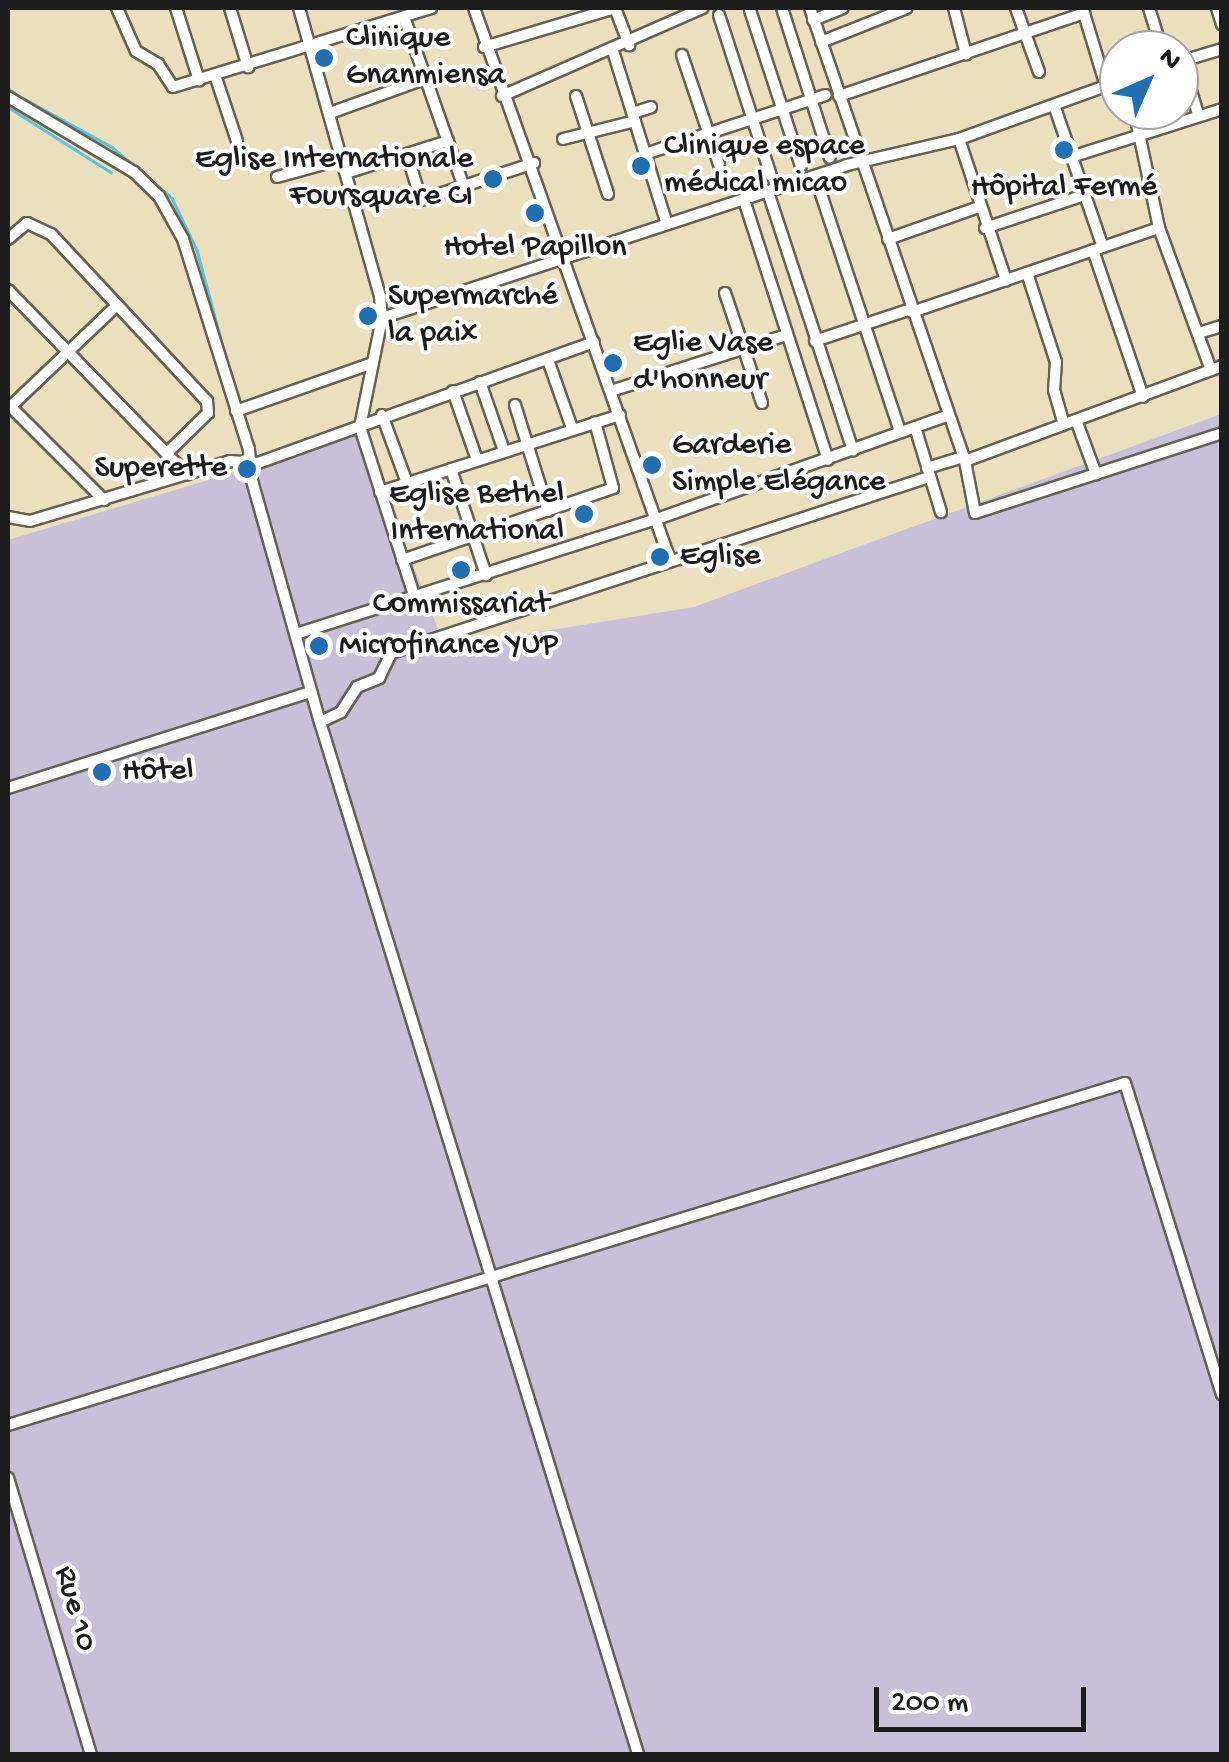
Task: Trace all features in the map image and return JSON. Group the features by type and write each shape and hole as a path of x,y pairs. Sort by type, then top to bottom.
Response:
{"street":[{"path":"117,8 136,51 158,64 169,86 312,48 431,8"},
{"path":"176,8 199,80"},
{"path":"230,8 248,66"},
{"path":"299,8 382,318 360,427 415,598"},
{"path":"474,8 502,96 534,163 670,560"},
{"path":"484,47 615,8 629,45"},
{"path":"502,96 629,45 681,12 702,8"},
{"path":"782,8 830,158"},
{"path":"857,28 846,8 812,14 964,459 975,513 1222,433"},
{"path":"821,42 907,8"},
{"path":"954,8 966,54"},
{"path":"1016,8 1039,72"},
{"path":"1217,8 1222,24"},
{"path":"750,10 801,166"},
{"path":"839,96 1024,34 1083,10 1099,63"},
{"path":"719,15 770,176"},
{"path":"404,17 464,187"},
{"path":"613,51 667,224"},
{"path":"682,55 719,164"},
{"path":"215,76 237,141"},
{"path":"330,113 427,78"},
{"path":"382,318 815,176 960,140 1099,89"},
{"path":"645,154 826,95"},
{"path":"8,96 106,153 159,196 193,264 311,692 638,1754"},
{"path":"576,96 608,194"},
{"path":"1054,105 1143,397"},
{"path":"564,139 634,117 651,106"},
{"path":"320,722 341,712 357,688 379,678 391,653 928,473 1216,368 1159,228 1143,130 1071,157"},
{"path":"960,140 978,208 1006,280"},
{"path":"346,172 448,141"},
{"path":"407,154 421,200 534,163"},
{"path":"277,177 342,159"},
{"path":"815,176 900,432"},
{"path":"768,192 853,450"},
{"path":"985,228 1084,194"},
{"path":"744,200 828,460"},
{"path":"888,240 978,208"},
{"path":"8,239 27,223 41,227 210,407 167,454"},
{"path":"815,341 1159,228"},
{"path":"1027,273 1056,362 1054,390 1096,474"},
{"path":"8,290 187,475"},
{"path":"725,294 762,402"},
{"path":"104,500 8,406 116,306"},
{"path":"1202,332 1222,326"},
{"path":"611,391 786,334"},
{"path":"8,517 30,521 230,460 249,462 360,427 382,415 594,342"},
{"path":"548,360 572,428"},
{"path":"236,410 370,364"},
{"path":"480,382 504,450"},
{"path":"453,392 477,460"},
{"path":"514,405 548,511"},
{"path":"382,415 407,482"},
{"path":"380,492 620,415"},
{"path":"296,634 657,519 947,416"},
{"path":"402,560 613,488 596,422"},
{"path":"915,427 942,512"},
{"path":"451,469 486,574"},
{"path":"8,788 311,692"},
{"path":"8,1425 1125,1082 1222,1394"},
{"name":"Rue 10","path":"8,1478 91,1754"}],"shaded area":[{"path":"1221,414 1221,1754 8,1754 8,540 362,434 445,647 694,607"}],"waterway":[{"path":"8,88 15,93"},
{"path":"23,98 112,147 172,198 197,250 231,376"},
{"path":"8,107 111,172"},
{"path":"234,384 241,404"}],"place":[{"name":"Clinique Gnanmiensa","path":"324,58"},
{"name":"Hôpital Fermé","path":"1064,150"},
{"name":"Clinique espace médical micao","path":"641,166"},
{"name":"Eglise Internationale Foursquare CI","path":"493,179"},
{"name":"Hotel Papillon","path":"535,213"},
{"name":"Supermarché la paix","path":"368,316"},
{"name":"Eglie Vase d'honneur","path":"613,363"},
{"name":"Garderie Simple Elégance","path":"652,465"},
{"name":"Superette","path":"247,469"},
{"name":"Eglise Bethel International","path":"584,514"},
{"name":"Eglise","path":"660,557"},
{"name":"Commissariat","path":"461,570"},
{"name":"Microfinance YUP","path":"319,646"},
{"name":"Hôtel","path":"102,772"}]}
